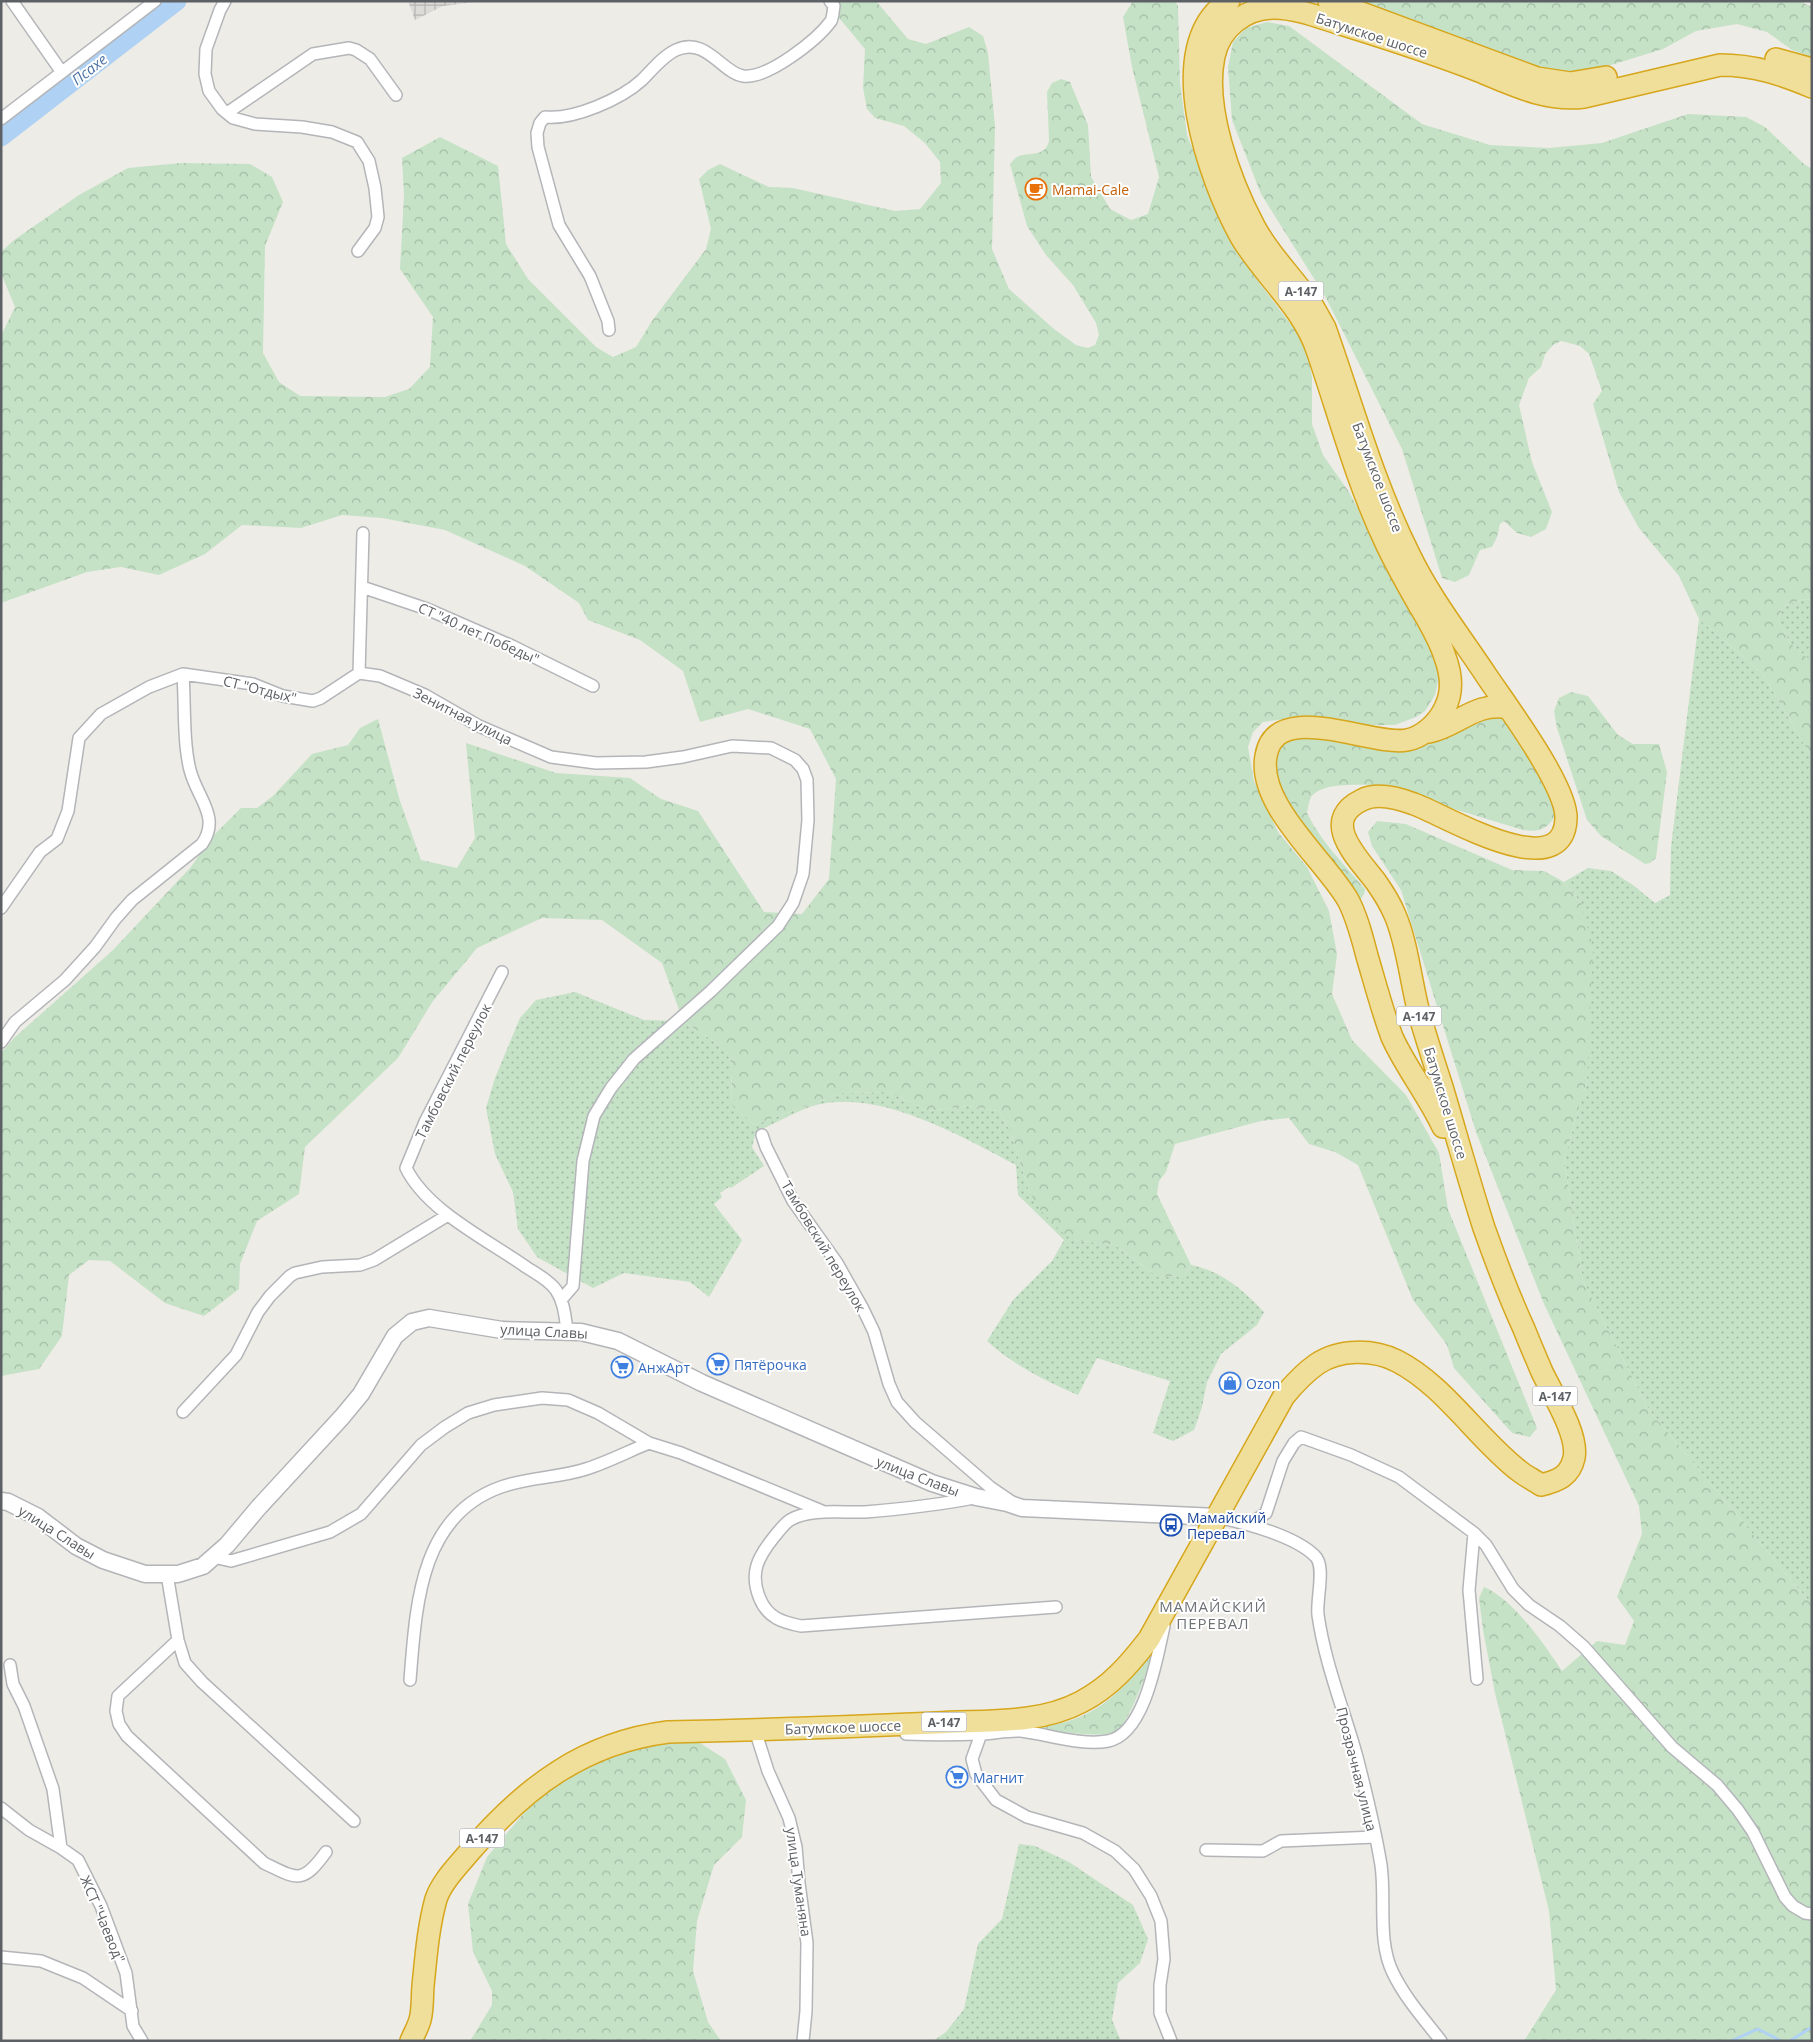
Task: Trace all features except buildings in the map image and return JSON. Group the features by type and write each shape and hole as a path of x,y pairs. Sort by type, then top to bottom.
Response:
{"highway":[{"name":"Батумское шоссе","path":"1229,1 1221,6 1201,33 1197,47 1194,88 1198,118 1215,175 1232,219 1252,254 1287,298 1303,322 1314,344 1353,460 1384,540 1440,643 1450,672 1448,704 1441,716 1424,733 1410,740 1394,742 1337,731 1296,727 1283,731 1274,738 1266,751 1264,767 1269,789 1280,808 1301,840 1328,872 1349,902 1357,920 1385,1019 1399,1053 1432,1105 1478,1210"},
{"name":"Батумское шоссе","path":"1329,1 1552,82 1589,81 1698,57 1740,52 1760,54 1812,69"},
{"name":"Батумское шоссе","path":"411,2041 420,2018 430,1922 437,1897 451,1873 494,1824 542,1782 577,1759 640,1735 668,1732 866,1726 1023,1718 1052,1713 1079,1703 1108,1686 1130,1664 1149,1639 1284,1396 1298,1379 1317,1364 1345,1353 1375,1354 1396,1360 1435,1388 1519,1471 1541,1485 1557,1482 1568,1473 1575,1454 1570,1429 1519,1319 1478,1210 1414,994 1398,920 1379,886 1346,844 1342,832 1344,816 1352,806 1360,800 1374,796 1384,796 1411,803 1468,829 1518,847 1535,848 1550,846 1558,840 1564,831 1567,816 1564,800 1539,756 1431,593 1410,556 1378,482 1325,328 1312,305 1268,249 1254,227 1239,195 1224,151 1216,117 1211,83 1216,45 1228,28 1241,17 1272,8 1312,15 1396,41 1522,89 1554,97 1571,98 1584,96 1720,65 1762,68 1812,86"},
{"path":"1424,733 1440,729 1472,712 1495,705 1508,708"},
{"path":"1399,1053 1407,1058 1416,1059 1424,1055 1429,1047"}],"street":[{"path":"12,1 61,72"},
{"path":"1,118 155,1"},
{"path":"225,1 206,49 205,74 209,91 233,118 255,124 302,127 332,132 357,142 369,161 375,188 378,217 375,228 358,251"},
{"path":"609,330 608,321 590,276 559,225 538,148 537,133 540,122 545,117 556,118 587,110 623,94 676,50 690,47 705,51 742,76 752,76 768,71 798,53 832,20 834,6 830,1"},
{"path":"227,113 314,54 349,48 370,59 396,95"},
{"path":"359,672 363,533"},
{"name":"СТ \"40 лет Победы\"","path":"362,587 435,613 512,646 593,686"},
{"name":"СТ \"Отдых\"","path":"183,674 254,684 283,696 313,701 321,698 359,672"},
{"name":"Зенитная улица","path":"359,672 380,676 425,695 479,726 551,757 596,763 646,762 683,757 732,746 772,748 795,760 802,768 807,780 808,820 803,874 793,902 778,926 711,991 634,1059 611,1088 594,1116 583,1161 573,1286 561,1300"},
{"path":"1,908 40,852 57,839 68,811 79,738 101,714 149,687 183,674 186,745 190,769 210,818 210,834 202,844 132,900 95,947 65,980 15,1022 1,1042"},
{"name":"Тамбовский переулок","path":"502,972 425,1122 406,1168 410,1177 448,1215 555,1288 561,1300 567,1330"},
{"name":"Тамбовский переулок","path":"762,1135 766,1147 794,1201 836,1263 874,1332 889,1384 897,1402 915,1422 990,1487 1022,1508"},
{"path":"183,1412 236,1355 258,1312 270,1296 290,1276 322,1267 360,1265 374,1260 448,1215"},
{"name":"улица Славы","path":"1,1501 8,1502 38,1517 76,1546 103,1560 145,1574 178,1574 203,1566 228,1545 258,1507 342,1417 361,1394 390,1343 407,1325 429,1318 502,1330 567,1330 596,1334 618,1342 702,1383 830,1440 932,1483 976,1497 1022,1508 1115,1514 1217,1517"},
{"path":"213,1557 231,1560 330,1532 361,1514 421,1445 445,1427 468,1413 494,1405 542,1398 568,1400 598,1413 650,1443 681,1453 822,1512"},
{"path":"1250,1524 1266,1513 1283,1462 1294,1443 1301,1438 1351,1455 1399,1477 1474,1533 1494,1556 1513,1589 1528,1604 1560,1626 1584,1647 1672,1747 1717,1785 1753,1832 1785,1897 1793,1906 1805,1913 1812,1914"},
{"path":"410,1680 416,1615 428,1562 444,1530 462,1509 481,1495 502,1486 585,1469 650,1443"},
{"path":"976,1497 943,1504 864,1512 822,1512 791,1519 761,1553 754,1573 759,1598 768,1614 784,1622 801,1626 1056,1607"},
{"name":"Прозрачная улица","path":"1217,1517 1250,1524 1300,1545 1316,1557 1321,1568 1318,1614 1334,1682 1357,1758 1381,1866 1386,1948 1392,1972 1410,2002 1441,2041"},
{"path":"1474,1533 1469,1590 1477,1678"},
{"path":"167,1574 178,1640 186,1662 202,1682 354,1821"},
{"path":"866,1726 868,1732 873,1734 981,1734 1019,1731 1095,1742 1109,1741 1124,1733 1131,1726 1143,1702 1153,1673 1169,1602"},
{"path":"178,1640 118,1696 116,1711 119,1724 127,1736 264,1863 288,1875 302,1876 314,1869 326,1852"},
{"path":"10,1665 13,1684 24,1706 53,1789 61,1848"},
{"name":"улица Туманяна","path":"755,1730 768,1771 789,1818 796,1847 808,1943 804,2041"},
{"path":"981,1734 972,1759 976,1774 996,1800 1027,1817 1083,1833 1115,1851 1134,1869 1151,1896 1161,1922 1164,1959 1160,1985 1160,2013 1171,2041"},
{"name":"ЖСТ \"Чаевод\"","path":"1,1808 29,1830 78,1860 101,1906 126,1973 132,2011"},
{"path":"1206,1850 1263,1851 1281,1841 1375,1837"},
{"path":"1,1957 41,1961 83,1978 132,2011 133,2026 142,2041"}],"shaded area":[{"path":"408,1 482,1 443,6 415,20"}],"green space":[{"path":"828,1 876,1 908,39 926,44 969,27 983,36 988,53 995,126 992,249 1009,289 1054,329 1076,345 1088,348 1095,345 1099,335 1096,323 1073,285 1046,255 1027,226 1010,164 1015,158 1041,152 1047,146 1049,141 1047,92 1052,83 1061,79 1070,82 1088,125 1091,177 1110,209 1131,220 1148,214 1159,177 1132,67 1123,17 1133,1 1175,1 1178,6 1180,83 1187,135 1217,210 1239,256 1295,330 1308,357 1312,377 1312,424 1323,455 1349,492 1436,656 1440,672 1435,695 1425,711 1416,717 1395,725 1363,725 1306,716 1263,722 1253,732 1248,747 1254,781 1278,832 1307,867 1329,911 1337,954 1332,994 1352,1040 1406,1095 1439,1153 1448,1209 1537,1428 1530,1437 1512,1433 1454,1368 1447,1345 1413,1300 1358,1165 1335,1152 1309,1144 1289,1118 1261,1121 1175,1144 1166,1172 1159,1181 1157,1194 1191,1265 1184,1276 1158,1277 1115,1245 1075,1240 1063,1233 1041,1211 1029,1191 1010,1131 999,1111 968,1106 928,1111 889,1092 842,1093 754,1125 731,1105 732,1066 728,1054 718,1044 683,1021 662,963 602,920 542,918 477,948 433,1001 398,1058 305,1147 299,1194 257,1221 240,1264 239,1289 204,1316 165,1303 110,1261 89,1260 69,1275 62,1336 39,1369 1,1376 1,1053 14,1038 112,951 191,867 210,839 241,808 257,808 273,796 312,754 348,745 360,728 378,719 400,801 421,860 457,868 475,838 466,743 556,773 630,778 661,799 698,811 764,912 802,914 829,879 836,779 810,729 748,709 700,722 683,671 640,640 588,620 579,603 525,566 445,530 382,518 342,515 301,528 242,525 205,554 159,575 121,567 87,572 1,603 1,336 15,307 1,273 1,252 14,240 79,195 128,168 181,163 250,164 272,177 283,202 265,246 263,353 279,382 300,396 385,397 409,389 430,367 433,317 400,269 404,195 402,158 440,137 498,166 506,244 528,279 596,347 613,357 636,347 652,321 706,249 711,229 699,179 708,170 720,164 769,187 793,188 895,211 920,209 941,183 940,162 925,143 904,126 875,118 867,109 863,88 865,49 829,6"},
{"path":"1351,1 1799,1 1812,7 1812,57 1792,50 1767,32 1737,24 1696,31 1663,49 1585,73 1551,75"},
{"path":"1267,22 1289,26 1422,124 1490,145 1549,148 1602,143 1688,114 1746,117 1765,127 1804,164 1812,169 1812,600 1804,599 1783,606 1778,620 1790,643 1812,662 1812,758 1763,674 1699,619 1679,576 1639,528 1619,492 1593,404 1602,391 1589,354 1580,346 1561,341 1553,345 1545,354 1541,367 1529,378 1519,405 1532,462 1552,512 1546,529 1531,537 1517,533 1504,521 1500,524 1492,547 1480,550 1469,575 1455,582 1442,578 1402,449 1325,296 1261,194 1232,120 1228,67 1233,42 1246,28"},
{"path":"1804,599 1812,600 1812,662 1790,643 1778,620 1783,606"},
{"path":"1699,619 1763,674 1812,758 1812,1605 1649,1410 1583,1281 1564,1160 1587,1080 1581,903 1564,882 1588,868 1611,871 1633,885 1655,903 1670,895 1671,847"},
{"path":"1571,692 1588,696 1618,735 1633,744 1659,744 1667,772 1656,858 1650,863 1645,864 1601,836 1587,820 1557,728 1554,711 1559,698"},
{"path":"1492,716 1501,716 1509,721 1553,798 1556,815 1542,829 1534,831 1523,830 1375,785 1341,785 1316,792 1311,797 1307,813 1326,843 1365,889 1361,899 1357,899 1279,797 1273,751 1293,734 1392,746 1467,727"},
{"path":"1377,821 1406,824 1512,870 1544,871 1564,882 1581,903 1593,948 1587,1080 1564,1160 1583,1281 1649,1410 1812,1605 1812,2041 1524,2041 1556,1990 1549,1911 1495,1693 1479,1598 1484,1587 1506,1602 1528,1624 1562,1671 1597,1641 1625,1645 1634,1621 1617,1597 1642,1534 1639,1506 1544,1304 1476,1132 1401,890 1372,846 1368,832"},
{"path":"575,992 644,1020 683,1021 718,1044 728,1054 732,1066 731,1105 754,1125 842,1093 889,1092 928,1111 968,1106 999,1111 1010,1131 1029,1191 1075,1240 1115,1245 1158,1277 1184,1276 1191,1265 1213,1272 1240,1289 1264,1312 1257,1325 1221,1354 1207,1382 1202,1407 1194,1430 1173,1441 1153,1433 1170,1381 1097,1358 1078,1395 1054,1384 1008,1358 987,1341 1013,1300 1052,1261 1064,1240 1018,1195 1016,1165 970,1141 919,1118 893,1109 841,1102 809,1107 756,1132 752,1147 764,1166 720,1193 722,1197 714,1204 742,1240 709,1297 690,1282 624,1273 593,1288 537,1257 518,1229 513,1192 495,1154 486,1108 495,1078 520,1018 536,1000"},
{"path":"1150,1656 1152,1658 1137,1697 1127,1718 1117,1731 1087,1734 1025,1727 1046,1726 1065,1722 1097,1708 1124,1686"},
{"path":"692,1738 725,1759 746,1800 742,1837 714,1865 697,1921 693,1971 708,2022 721,2041 470,2041 492,2005 492,1991 473,1952 468,1904 487,1857 529,1807 578,1768 633,1744"},
{"path":"1019,1844 1035,1846 1069,1862 1133,1905 1148,1939 1140,1963 1118,1983 1112,2020 1121,2041 933,2041 946,2032 964,2009 978,1944 1002,1919"}],"waterway":[{"name":"Псахе","path":"1,137 177,1"},
{"path":"1790,2041 1812,2027"},
{"path":"1731,2041 1758,2029 1781,2041"}],"place":[{"name":"Mamai-Cale","path":"1036,189"},
{"name":"Пятёрочка","path":"718,1364"},
{"name":"АнжАрт","path":"622,1367"},
{"name":"Ozon","path":"1230,1383"},
{"name":"Мамайский Перевал","path":"1171,1525"},
{"name":"Магнит","path":"957,1777"}],"district":[{"name":"МАМАЙСКИЙ ПЕРЕВАЛ","path":"1213,1614"}]}
